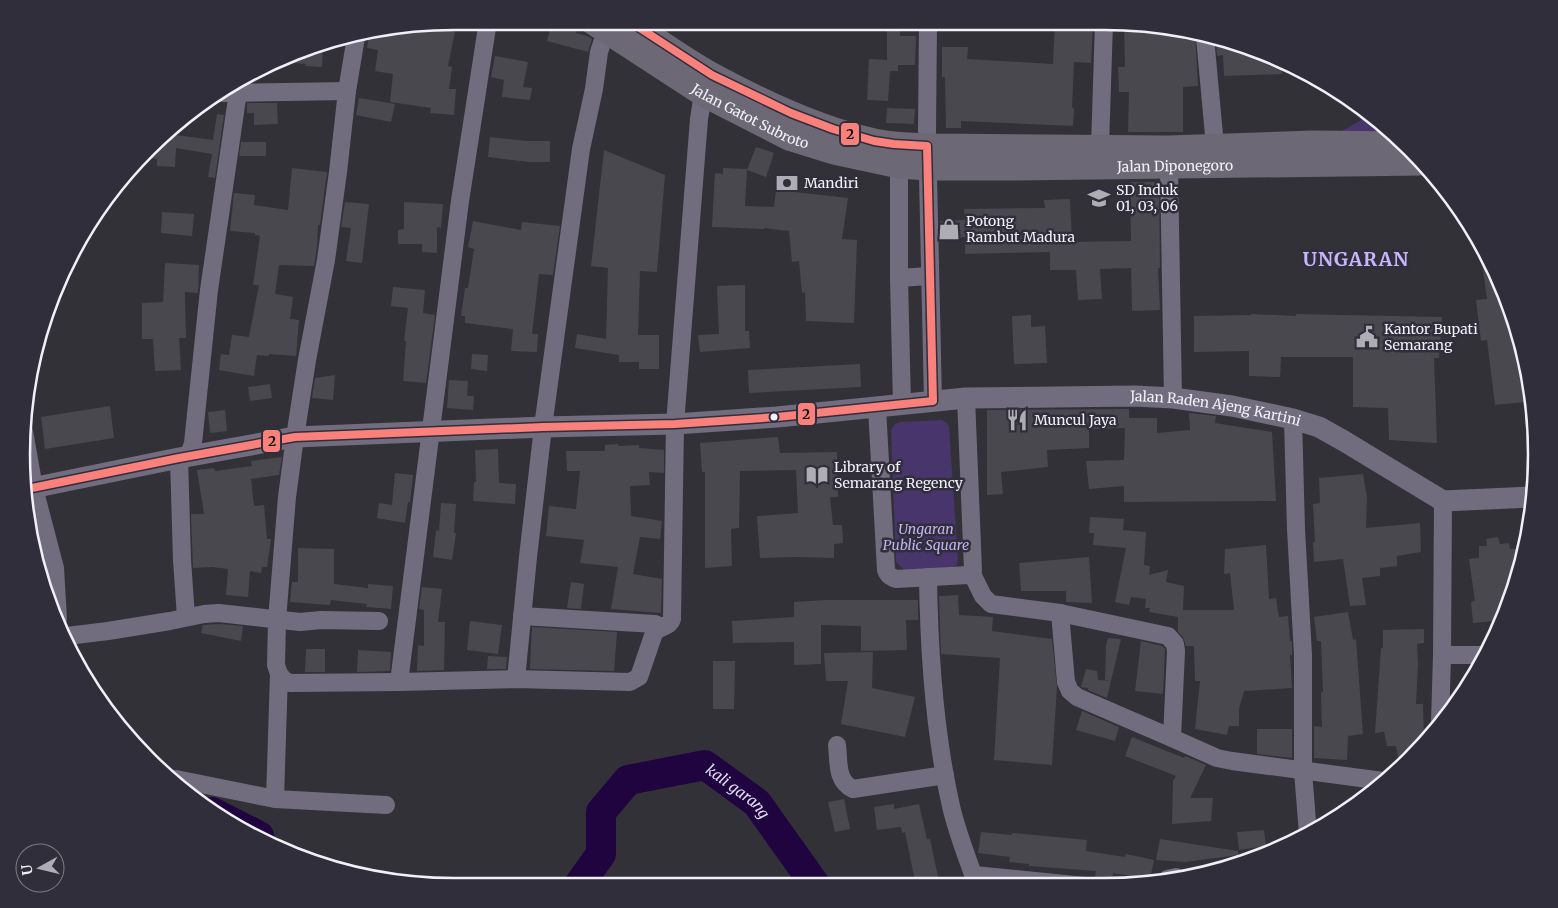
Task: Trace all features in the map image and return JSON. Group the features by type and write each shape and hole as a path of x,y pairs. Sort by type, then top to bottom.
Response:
{"highway":[{"name":"Jalan Gatot Subroto","path":"604,30 702,94 790,138 834,152 928,157"},
{"name":"Jalan Gatot Subroto","path":"641,30 711,74 771,104 799,116 875,141 899,155"},
{"name":"Jalan Diponegoro","path":"928,157 1100,147 1168,148 1314,143 1393,144"},
{"name":"Jalan Diponegoro","path":"928,157 1169,167 1414,164"}],"main road":[{"name":"Jalan Raden Ajeng Kartini","path":"32,488 295,437 543,427 675,424 777,417 966,398 1135,396 1173,398 1232,406 1293,419 1319,428 1344,441 1443,501"},
{"path":"1443,501 1525,497"}],"street":[{"path":"399,682 460,201 487,30"},
{"path":"516,679 543,427 582,148 594,89 599,52 598,30"},
{"path":"928,30 929,276 933,401"},
{"path":"1100,147 1104,30"},
{"path":"275,800 278,674 276,665 277,620 288,497 295,437 326,260 338,172 346,91 355,42"},
{"path":"1205,42 1215,146"},
{"path":"235,91 346,91"},
{"path":"186,617 182,560 184,457 193,443 233,92"},
{"path":"278,674 290,683 516,679 630,682 639,677 654,633 668,625 672,619 675,424 702,94"},
{"path":"899,155 902,405"},
{"path":"1169,167 1173,398"},
{"path":"899,278 929,276"},
{"path":"966,398 972,574 982,596 991,604 1060,613 1168,636 1174,644 1176,651 1172,738"},
{"path":"877,408 886,570 889,576 896,579 972,574"},
{"path":"1293,419 1295,510 1303,655 1303,770 1307,826"},
{"path":"33,496 55,568 57,601"},
{"path":"1440,712 1443,501"},
{"path":"928,577 928,617 937,724 951,806 974,878"},
{"path":"71,635 145,626 186,617 219,613 300,622 321,620 379,621"},
{"path":"1060,613 1066,682 1070,691 1077,697 1217,758 1375,780"},
{"path":"522,616 649,624 662,627"},
{"path":"1442,655 1477,654"},
{"path":"837,745 842,782 853,789 945,775"},
{"path":"184,781 275,800 386,806"}],"green space":[{"path":"1363,119 1384,135 1333,136"},
{"name":"Ungaran Public Square","path":"942,420 949,427 957,565 905,571 896,562 891,430 895,424 901,422"}],"building":[{"path":"455,30 448,66 452,67 449,89 456,89 454,115 430,113 431,108 390,102 393,74 375,71 378,50 367,48 368,39 371,38 426,31"},
{"path":"550,30 577,30 576,33 592,39 588,52 547,41"},
{"path":"887,30 900,30 900,36 916,36 915,65 898,65 898,71 890,71 888,101 867,100 869,59 887,60"},
{"path":"1055,30 1093,30 1091,63 1074,62 1073,126 961,121 961,128 946,128 945,77 942,77 942,47 968,47 967,59 1053,64"},
{"path":"1124,31 1195,40 1198,86 1183,87 1183,132 1128,132 1129,92 1119,92 1118,67 1125,67"},
{"path":"1216,45 1266,62 1282,69 1282,74 1224,76 1223,55 1217,56"},
{"path":"323,51 322,67 305,66 306,64 290,63"},
{"path":"495,56 528,62 523,87 532,88 530,100 502,97 504,80 491,77"},
{"path":"359,98 395,104 391,122 356,115"},
{"path":"247,103 277,103 278,124 254,125 254,113 247,113"},
{"path":"887,108 915,109 914,124 886,123"},
{"path":"217,114 224,115 215,178 208,177 212,154 176,148 175,167 157,166 157,159 150,158 176,133 176,135 213,140"},
{"path":"490,137 527,141 550,141 550,162 529,162 488,157"},
{"path":"241,142 266,142 266,156 239,156"},
{"path":"756,147 774,153 766,177 747,170"},
{"path":"604,150 665,175 657,272 640,271 638,335 659,335 659,369 639,369 639,362 619,362 619,355 575,348 577,334 606,339 608,268 591,266"},
{"path":"292,168 327,172 320,225 318,225 314,266 279,265 275,294 293,297 290,319 299,320 296,356 257,355 254,376 219,370 221,354 229,355 232,335 249,337 259,285 253,285 260,236 255,235 255,233 230,231 234,193 255,195 254,205 288,210"},
{"path":"723,168 747,169 745,206 774,207 776,190 848,198 842,239 857,240 854,323 806,321 805,292 802,293 799,261 792,262 789,231 764,228 712,227 715,173 723,174"},
{"path":"1130,182 1159,182 1160,268 1158,268 1160,310 1132,311 1131,268 1100,269 1102,299 1078,300 1076,270 1050,270 1050,252 965,254 965,237 940,239 940,221 965,220 964,209 1045,208 1044,200 1070,199 1072,242 1131,241"},
{"path":"345,202 369,204 362,263 346,261 351,228 341,227"},
{"path":"404,202 443,204 441,228 437,227 437,253 422,252 422,244 398,244 398,230 404,229"},
{"path":"162,212 194,214 192,236 161,233"},
{"path":"473,221 521,230 522,222 560,226 553,275 539,274 532,334 538,334 537,352 511,351 513,329 465,323 465,316 461,316 465,288 468,288 474,249 468,247"},
{"path":"1482,262 1496,292 1514,344 1524,402 1495,405 1487,340 1481,341 1476,300 1487,299"},
{"path":"165,263 199,265 198,293 185,292 186,338 179,338 181,370 155,371 153,339 142,339 142,303 163,302"},
{"path":"745,285 745,331 749,331 750,348 700,352 698,335 719,334 717,286"},
{"path":"393,287 425,290 423,313 435,315 426,383 403,381 406,341 404,341 408,308 391,306"},
{"path":"1251,314 1442,317 1439,358 1434,358 1437,443 1389,440 1388,408 1353,407 1353,357 1281,357 1280,377 1249,376 1249,351 1194,352 1194,316"},
{"path":"1031,315 1031,327 1045,326 1047,363 1014,364 1012,316"},
{"path":"472,354 488,355 487,371 471,369"},
{"path":"860,364 861,387 749,393 748,370"},
{"path":"335,375 333,400 312,398 315,378"},
{"path":"449,380 468,381 467,396 474,396 473,410 447,408"},
{"path":"270,384 272,398 250,401 248,387"},
{"path":"110,406 114,438 45,449 41,417"},
{"path":"1129,409 1129,418 1157,418 1157,433 1190,430 1189,413 1216,416 1215,423 1272,432 1276,501 1124,502 1124,486 1089,489 1086,461 1124,460 1125,428 1089,429 1089,448 1047,450 1048,467 1001,472 1003,494 987,495 987,410"},
{"path":"225,410 227,431 210,433 208,412"},
{"path":"778,437 780,453 837,452 838,497 830,497 833,525 842,525 843,543 834,544 834,558 760,558 757,516 798,513 796,470 740,471 739,528 731,529 732,566 705,568 705,472 702,472 700,443"},
{"path":"618,444 618,446 639,445 639,448 664,450 664,473 649,472 650,485 630,486 631,516 662,521 660,539 640,537 633,574 662,579 661,613 611,609 618,567 580,563 584,540 546,536 549,506 576,509 580,471 567,471 566,451 605,451 605,445"},
{"path":"498,449 499,483 516,484 515,504 473,501 474,482 476,482 475,450"},
{"path":"282,457 279,475 251,479 254,506 264,505 267,539 271,539 267,567 262,567 261,573 250,571 248,597 226,595 228,569 212,567 193,568 191,514 204,514 197,470 214,468 215,471 252,466 251,461"},
{"path":"395,473 413,475 405,523 377,518 379,503 392,505"},
{"path":"1363,474 1367,497 1366,528 1420,523 1421,552 1397,556 1397,566 1380,568 1380,576 1362,578 1366,605 1350,606 1343,559 1314,562 1313,504 1320,503 1319,478"},
{"path":"441,503 456,504 454,533 456,533 452,560 433,557 436,530 439,531"},
{"path":"1090,517 1124,519 1123,530 1146,532 1144,565 1150,566 1149,575 1168,570 1166,582 1184,586 1183,610 1234,610 1230,573 1224,574 1225,549 1266,545 1269,599 1276,598 1279,617 1288,616 1290,641 1292,641 1292,655 1290,655 1292,688 1244,691 1239,709 1239,726 1229,726 1227,735 1195,729 1200,681 1195,681 1194,646 1186,646 1183,637 1178,632 1178,617 1149,612 1150,608 1145,608 1146,599 1131,597 1129,605 1115,602 1126,548 1093,545 1094,533 1089,533"},
{"path":"1498,537 1500,544 1509,543 1510,549 1517,549 1514,564 1494,621 1473,623 1471,602 1475,601 1469,559 1479,558 1479,546 1487,546 1486,539"},
{"path":"298,548 334,549 334,584 368,588 368,584 393,586 391,609 366,607 367,604 331,600 330,605 290,602 292,582 298,582"},
{"path":"1089,557 1092,603 1066,602 1066,591 1021,591 1019,563"},
{"path":"571,582 584,584 581,609 567,608"},
{"path":"422,587 442,589 438,622 445,622 444,670 417,671 418,645 424,646 424,610 419,609"},
{"path":"958,595 959,615 993,617 992,631 1052,639 1057,687 1052,765 994,760 1000,658 941,654 939,596"},
{"path":"918,600 918,620 906,620 907,650 861,651 861,626 821,625 821,664 794,665 794,642 733,643 732,621 794,617 794,602"},
{"path":"1348,612 1353,640 1356,639 1363,734 1348,736 1347,760 1314,758 1314,726 1322,727 1321,692 1323,692 1321,641 1317,641 1314,617"},
{"path":"470,621 502,625 498,654 467,650"},
{"path":"203,625 243,626 241,641 201,633"},
{"path":"532,627 617,632 614,671 530,669"},
{"path":"1424,629 1424,643 1417,644 1416,704 1423,704 1424,733 1401,757 1398,757 1396,746 1387,746 1384,732 1375,733 1383,630"},
{"path":"1108,638 1121,639 1111,681 1105,680"},
{"path":"1141,641 1162,646 1165,649 1163,694 1135,691"},
{"path":"306,649 325,649 325,672 305,672"},
{"path":"358,650 391,652 390,671 357,672"},
{"path":"873,652 872,688 915,697 905,737 841,724 848,681 826,681 824,653"},
{"path":"488,656 507,657 506,669 487,669"},
{"path":"713,661 735,661 734,709 713,709"},
{"path":"1086,669 1097,671 1098,680 1111,681 1107,698 1088,690 1088,688 1081,687"},
{"path":"1082,711 1119,727 1115,741 1076,730"},
{"path":"1257,729 1292,729 1292,758 1257,754"},
{"path":"1132,737 1206,765 1190,798 1213,798 1211,821 1172,824 1173,781 1176,776 1125,756"},
{"path":"844,799 850,829 835,832 828,802"},
{"path":"894,804 894,809 919,804 927,839 930,839 938,878 914,878 905,832 902,833 901,827 877,830 874,807"},
{"path":"1264,830 1266,846 1239,850 1237,832"},
{"path":"981,832 1012,835 1012,833 1087,840 1086,851 1125,857 1126,854 1154,860 1151,875 1135,877 1113,873 1112,878 1104,878 1095,877 1096,871 1029,866 1029,864 1009,862 1010,857 978,853"},
{"path":"1160,839 1238,851 1238,855 1185,862 1156,860"}],"waterway":[{"name":"kali garang","path":"584,878 601,854 601,812 628,780 705,765 757,803 810,878"}],"transit line":[{"name":"2","path":"32,488 295,437 543,427 675,424 777,417 933,401 927,146 874,141 833,129 791,113 712,75 643,30"}],"place":[{"name":"Mandiri","path":"787,183"},
{"name":"SD Induk 01, 03, 06","path":"1099,198"},
{"name":"Potong Rambut Madura","path":"949,229"},
{"name":"Kantor Bupati Semarang","path":"1367,337"},
{"name":"Muncul Jaya","path":"1017,420"},
{"name":"Library of Semarang Regency","path":"817,475"}],"district":[{"name":"UNGARAN","path":"1356,259"}]}
